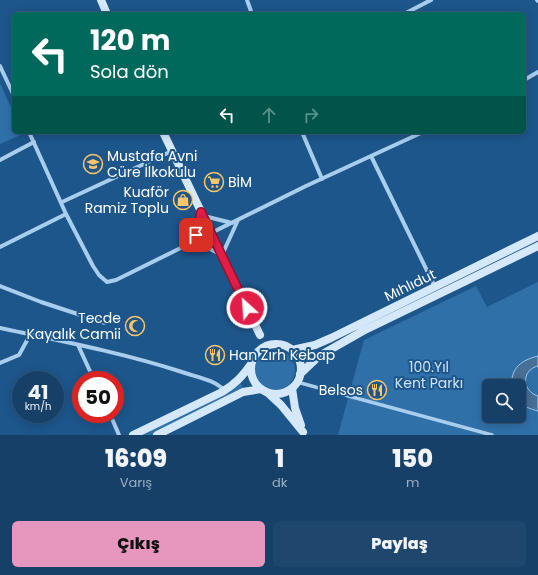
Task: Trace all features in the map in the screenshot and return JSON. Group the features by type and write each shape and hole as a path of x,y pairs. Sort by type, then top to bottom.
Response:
{"main road":[{"path":"101,0 106,12"},
{"path":"165,134 260,335 276,344 285,346 292,350 298,357 300,365 295,408 304,433"},
{"name":"Mıhlıdut","path":"292,350 315,345 538,236"},
{"name":"Mıhlıdut","path":"297,381 319,356 363,331 538,246"},
{"path":"256,354 260,335"},
{"path":"133,435 234,385 242,377 260,349 268,345 276,344"},
{"path":"251,363 251,376 255,384 281,405 304,433"},
{"path":"158,435 243,392 265,391 281,394 297,381"}],"street":[{"path":"246,0 251,12"},
{"path":"408,12 431,0"},
{"path":"0,66 12,87"},
{"path":"526,79 538,72"},
{"path":"30,134 62,202 66,214 93,266 99,276 107,282 116,280 322,179 419,134"},
{"path":"303,134 322,179"},
{"path":"0,160 34,142"},
{"path":"62,202 172,151"},
{"path":"371,156 435,287"},
{"path":"0,246 66,214"},
{"path":"191,243 198,229 202,214 233,223"},
{"path":"191,243 202,245 222,255 238,220"},
{"path":"0,286 41,302 105,323"},
{"path":"0,328 164,366 214,382 224,391"},
{"path":"0,363 19,355 30,335"},
{"path":"78,345 90,371"},
{"path":"297,381 492,435"},
{"path":"114,423 119,435"}],"green space":[{"path":"0,83 12,110 12,134 23,134 0,144"},
{"name":"100.Yıl Kent Parkı","path":"538,282 538,435 338,435 364,340 476,286 487,307"},
{"path":"275,350 283,352 289,356 293,362 295,370 293,378 289,384 283,388 275,390 267,388 261,384 257,378 255,370 257,362 261,356 267,352"},
{"path":"240,381 243,389 151,435 140,435"}],"shaded area":[{"path":"538,356 538,366 532,368 526,376 526,379 512,379 513,374 518,366 527,360"},
{"path":"526,385 529,390 538,396 538,411 526,407"}],"place":[{"name":"Mustafa Avni Cüre İlkokulu","path":"93,164"},
{"name":"BİM","path":"214,182"},
{"name":"Kuaför Ramiz Toplu","path":"183,200"},
{"name":"Tecde Kayalık Camii","path":"135,326"},
{"name":"Han Zırh Kebap","path":"215,355"},
{"name":"Belsos","path":"377,390"}],"route":[{"path":"196,235 201,212 247,308"}]}
